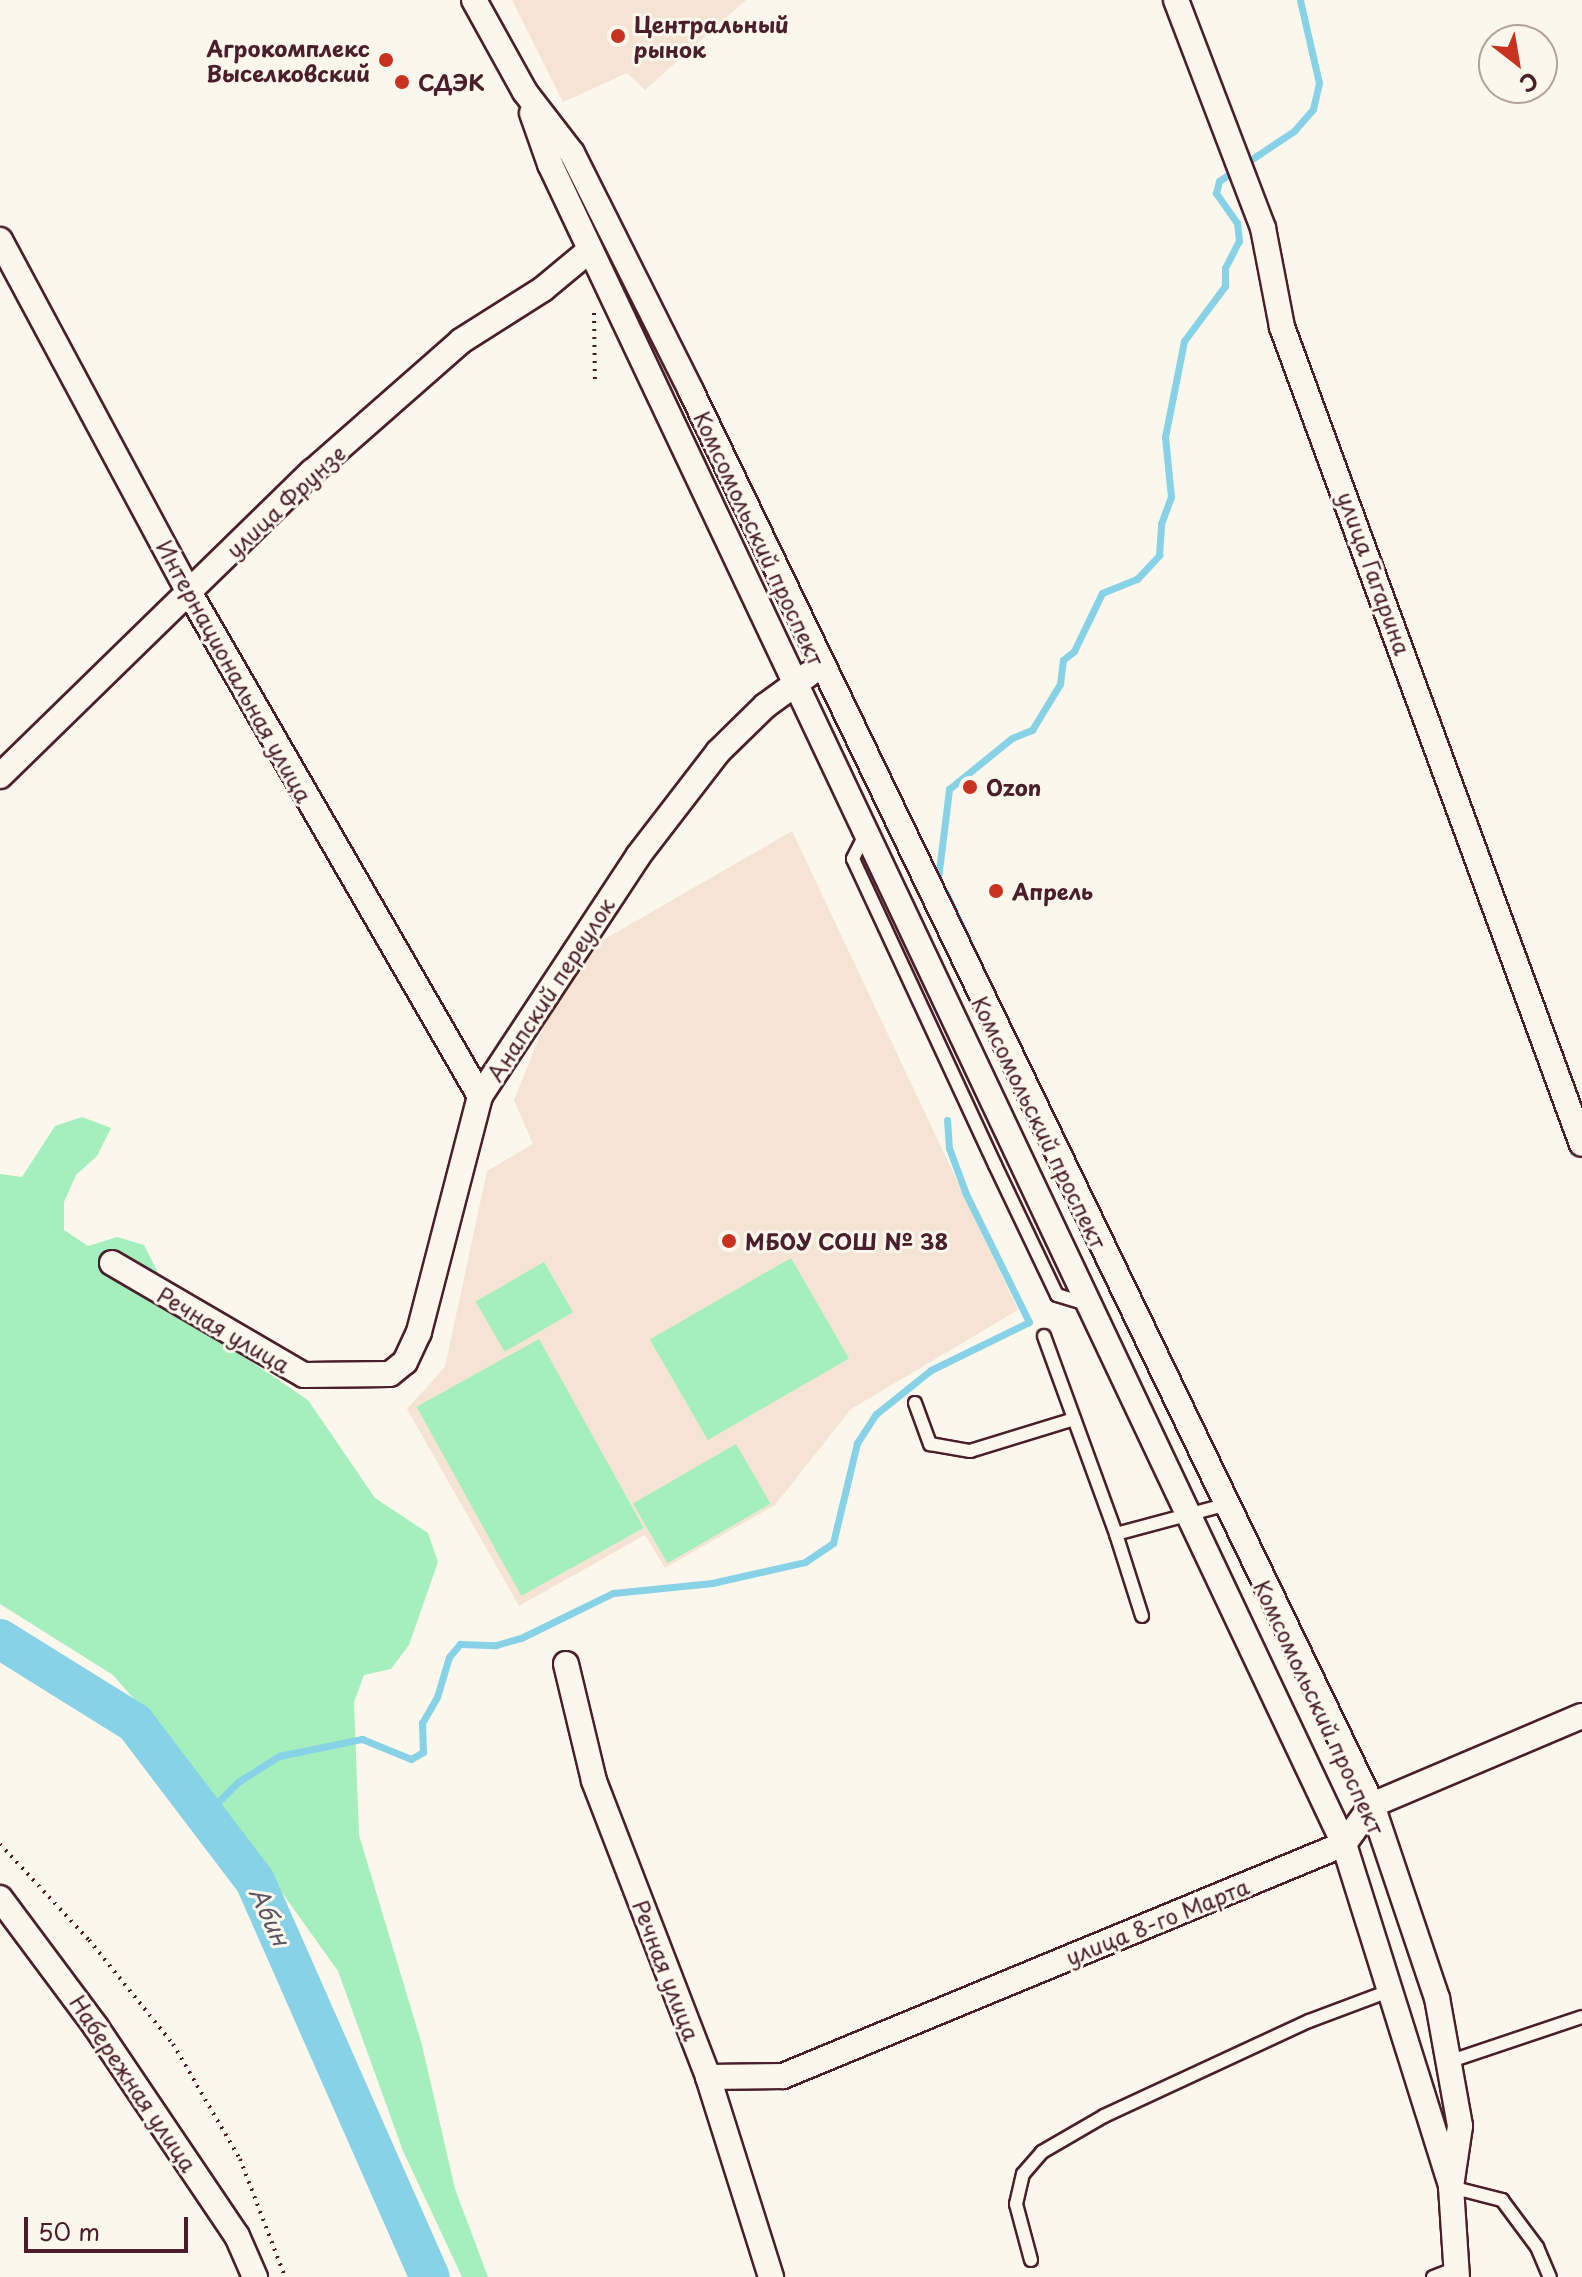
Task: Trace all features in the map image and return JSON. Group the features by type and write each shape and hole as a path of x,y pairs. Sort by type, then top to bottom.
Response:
{"street":[{"name":"Комсомольский проспект","path":"474,0 525,92 572,153 1224,1505 1372,1805 1437,1998 1460,2126 1451,2187 1449,2274"},
{"name":"улица Гагарина","path":"1176,0 1263,228 1282,327 1582,1144"},
{"name":"Комсомольский проспект","path":"525,92 550,164 590,250 797,681 1344,1844 1392,1990 1429,2129 1451,2187"},
{"name":"Интернациональная улица","path":"0,240 189,592 480,1096"},
{"name":"улица Фрунзе","path":"0,776 312,472 461,341 543,289 590,250"},
{"name":"Анапский переулок","path":"390,1374 405,1362 419,1332 480,1096 630,868 718,752 797,681 821,668"},
{"name":"Речная улица","path":"112,1263 304,1375 390,1374"},
{"name":"Речная улица","path":"566,1664 594,1781 708,2077 771,2277"},
{"path":"1344,1844 1372,1805 1582,1716"},
{"name":"улица 8-го Марта","path":"708,2077 783,2076 1344,1844"},
{"name":"Набережная улица","path":"0,1898 96,2027 237,2236 255,2277"}],"lane":[{"path":"1044,1336 1116,1534 1142,1616"},
{"path":"915,1403 930,1444 970,1451 1074,1419"},
{"path":"1116,1534 1224,1505"},
{"path":"1031,2260 1016,2204 1023,2174 1042,2152 1118,2109 1309,2021 1392,1990"},
{"path":"1448,2062 1582,2017"},
{"path":"1451,2187 1502,2200 1537,2247 1550,2277"}],"path":[{"path":"594,304 595,382"},
{"path":"0,1844 89,1940 173,2044 240,2159 285,2277"}],"shaded area":[{"name":"Центральный рынок","path":"512,0 746,0 645,90 627,73 563,102"},
{"name":"МБОУ СОШ № 38","path":"792,831 1018,1310 851,1409 775,1505 665,1568 645,1535 519,1606 407,1409 445,1367 487,1171 533,1144 514,1100 557,994 591,947"}],"green space":[{"path":"82,1117 111,1128 97,1156 76,1175 64,1202 64,1230 88,1246 117,1237 144,1245 178,1312 308,1400 375,1498 428,1533 438,1562 409,1645 391,1669 364,1675 354,1702 359,1835 422,2045 455,2189 488,2277 462,2277 403,2151 338,1971 188,1761 113,1675 0,1604 0,1174 22,1177 55,1126"},
{"path":"791,1258 849,1358 708,1440 650,1340"},
{"path":"544,1262 573,1312 505,1352 476,1302"},
{"path":"539,1339 644,1528 521,1596 417,1407"},
{"path":"736,1444 771,1504 667,1563 633,1504"}],"waterway":[{"path":"938,879 949,789 1012,738 1032,730 1060,684 1063,660 1074,651 1102,593 1137,579 1159,555 1161,524 1171,497 1165,437 1184,341 1225,286 1225,268 1239,241 1237,223 1216,193 1219,181 1294,131 1313,109 1319,83 1300,0"},
{"path":"946,893 981,968"},
{"path":"205,1815 238,1782 279,1756 362,1739 411,1759 423,1752 422,1723 437,1697 449,1657 460,1644 496,1645 521,1638 613,1593 712,1583 805,1562 833,1543 857,1443 876,1414 931,1370 1029,1322 966,1194 949,1148 947,1120"},
{"name":"Абин","path":"0,1639 135,1723 255,1881 430,2277"}],"place":[{"name":"Центральный рынок","path":"618,36"},
{"name":"Агрокомплекс Выселковский","path":"386,60"},
{"name":"СДЭК","path":"402,82"},
{"name":"Ozon","path":"970,787"},
{"name":"Апрель","path":"996,891"},
{"name":"МБОУ СОШ № 38","path":"729,1241"}]}
